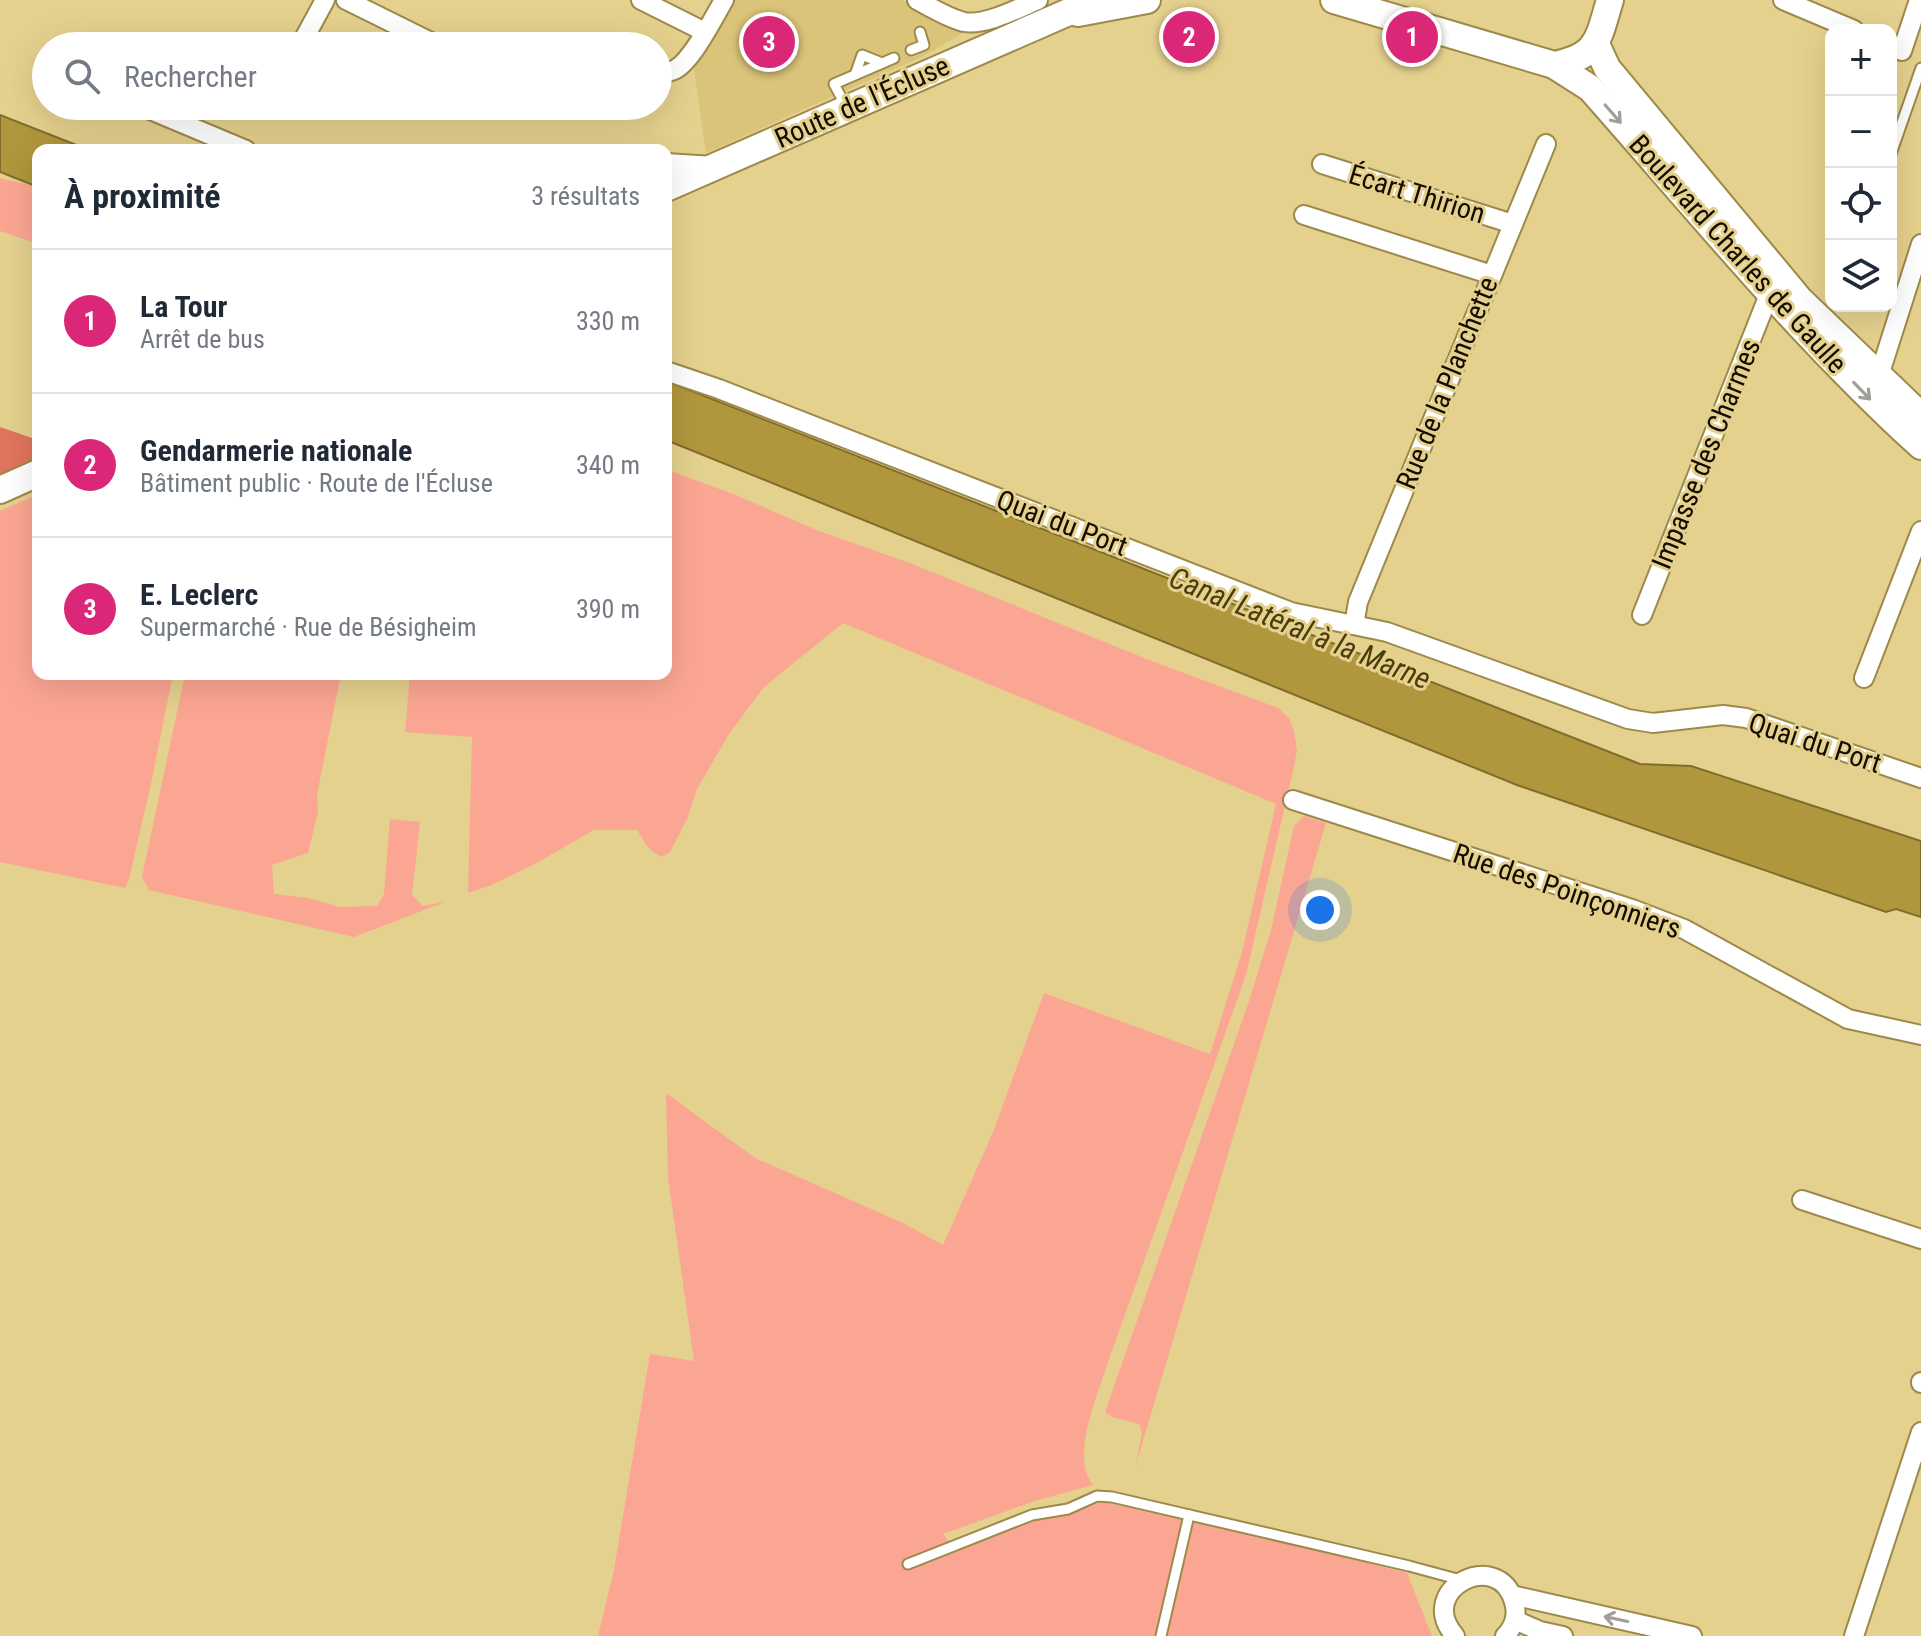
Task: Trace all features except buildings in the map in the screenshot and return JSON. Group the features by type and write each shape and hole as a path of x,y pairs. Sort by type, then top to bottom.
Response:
{"main road":[{"name":"Route de l'Écluse","path":"672,185 847,109 1048,8 1096,0"},
{"name":"Route de l'Écluse","path":"1048,8 1126,5 1147,0"},
{"name":"Boulevard Charles de Gaulle","path":"1334,0 1554,65 1590,88 1770,292 1875,405 1921,446"},
{"path":"1554,65 1570,62 1586,54 1596,44 1610,0"},
{"name":"Boulevard Charles de Gaulle","path":"1596,44 1607,68 1800,300 1921,416"},
{"path":"0,490 32,476"}],"street":[{"path":"308,32 325,0"},
{"path":"346,0 411,32"},
{"path":"641,0 705,32"},
{"path":"672,70 683,63 724,0"},
{"path":"917,0 965,22 1048,8"},
{"path":"1919,0 1897,49 1921,60"},
{"path":"1793,2 1841,24"},
{"path":"174,120 232,144"},
{"name":"Rue de la Planchette","path":"1354,625 1358,602 1546,144"},
{"path":"672,163 716,166"},
{"name":"Écart Thirion","path":"1322,164 1513,224"},
{"path":"1304,215 1492,275"},
{"path":"1879,376 1921,244"},
{"name":"Impasse des Charmes","path":"1642,615 1770,292"},
{"name":"Quai du Port","path":"672,373 1291,612 1387,632 1628,719 1653,723 1723,715 1746,718 1921,778"},
{"path":"1864,678 1921,531"},
{"name":"Rue des Poinçonniers","path":"1293,800 1632,909 1684,929 1848,1019 1921,1035"},
{"path":"1802,1200 1921,1239"},
{"path":"1854,1636 1921,1432"},
{"path":"1455,1636 1445,1616 1445,1602 1461,1580 1475,1575 1490,1576 1503,1583 1512,1595 1516,1607 1510,1628 1563,1636"},
{"path":"1512,1595 1692,1636"}],"lane":[{"path":"911,50 924,45 920,32"},
{"path":"855,75 862,55 882,63"},
{"path":"847,109 834,84 894,58"},
{"path":"1897,137 1921,68"},
{"path":"908,1564 1032,1515 1068,1509 1097,1496 1461,1580"},
{"path":"1161,1636 1189,1515"}],"shaded area":[{"path":"728,0 902,0 963,33 924,56 706,153 694,69"},
{"path":"0,115 74,144 32,144 32,185 0,172"},
{"path":"0,178 32,186 32,242 0,231"},
{"path":"672,383 1640,764 1691,766 1921,841 1921,917 1896,909 1886,912 1517,785 672,442"},
{"path":"0,427 32,438 32,462 0,475"},
{"path":"672,471 1278,708 1289,718 1297,751 1246,975 1090,1416 1084,1455 1093,1485 1035,1501 943,1534 955,1548 1028,1522 1104,1502 1407,1573 1432,1636 598,1636 614,1570 650,1354 694,1361 668,1178 666,1093 755,1158 903,1223 943,1245 993,1132 1044,993 1210,1054 1242,952 1276,804 843,623 764,687 729,734 697,789 687,819 670,852 662,857 657,854 637,830 594,830 533,865 468,893 472,737 405,732 409,680 672,680"},
{"path":"32,497 32,680 172,680 151,784 125,888 0,862 0,511"},
{"path":"184,680 340,680 317,795 318,812 308,853 272,865 274,894 308,898 340,907 377,906 384,894 390,819 420,822 412,895 423,906 445,902 354,937 149,890 142,877"},
{"path":"1304,816 1326,823 1136,1465 1142,1432 1139,1424 1105,1412 1248,1004 1271,930 1294,826"}],"place":[{"name":"Gendarmerie nationale","path":"1189,37"},
{"name":"La Tour","path":"1412,37"},
{"name":"E. Leclerc","path":"769,42"}],"water label":[{"name":"Canal Latéral à la Marne","path":"1300,628"}]}
